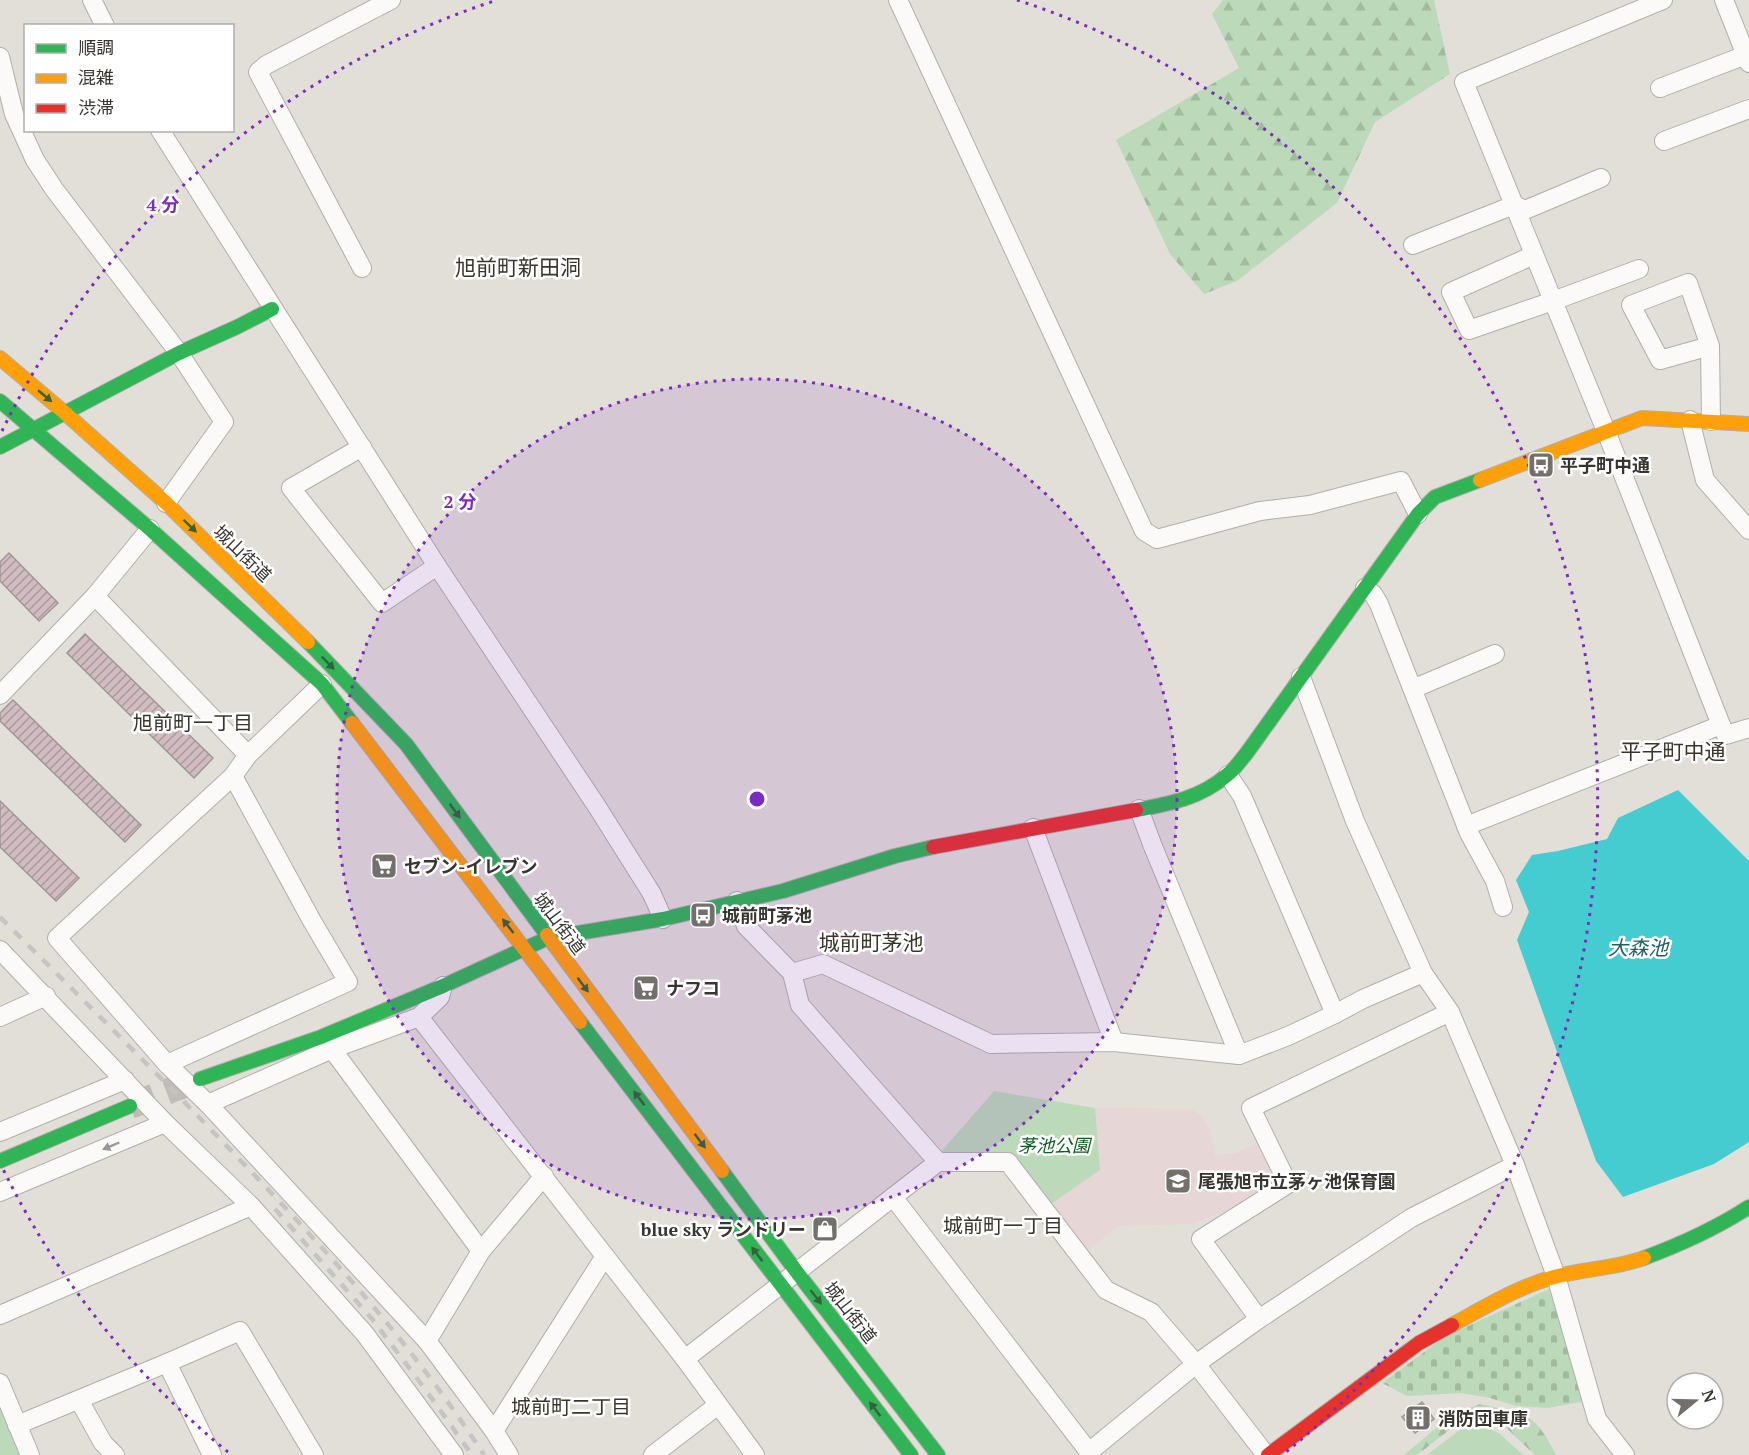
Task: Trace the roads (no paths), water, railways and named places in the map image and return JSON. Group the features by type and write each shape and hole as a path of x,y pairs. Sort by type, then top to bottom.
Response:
{"street":[{"path":"92,0 104,24"},
{"path":"362,268 258,72 266,65 391,0"},
{"path":"1664,0 1464,82 1606,431 1721,725 1726,735 1749,728"},
{"path":"1660,88 1747,59 1724,0"},
{"path":"903,2 1144,531 1157,539 1260,511 1310,505 1401,481 1418,514"},
{"path":"0,57 7,115 54,189 179,353 224,422 166,503"},
{"path":"1664,141 1749,109"},
{"path":"161,132 437,566 596,805 652,894 663,919"},
{"path":"1413,245 1514,205 1526,210 1601,178"},
{"path":"1534,255 1451,292 1469,330 1639,269"},
{"path":"1710,346 1660,360 1631,305 1689,283 1710,346 1711,421"},
{"path":"0,447 179,353 273,309"},
{"name":"城山街道","path":"0,358 166,503 299,632 406,744 796,1271 938,1455"},
{"path":"0,401 150,529 322,684 911,1455"},
{"path":"200,1079 321,1037 443,986 548,938 663,919 783,891 922,849 1174,803 1201,792 1228,775 1246,754 1418,514 1435,497 1642,418 1749,424"},
{"path":"1689,420 1705,480 1749,530"},
{"path":"362,447 291,488 382,603 437,566"},
{"path":"0,695 95,596 150,529"},
{"path":"1365,588 1379,604 1466,826 1495,881 1503,907"},
{"path":"95,596 248,755"},
{"path":"1412,687 1422,685 1495,654"},
{"path":"1301,677 1355,821 1423,973 1450,1012 1515,1164 1556,1276 1598,1419 1625,1455"},
{"path":"322,684 248,755 233,776 57,938 167,1064 208,1104 427,1341 494,1431 509,1455"},
{"path":"1466,826 1721,725"},
{"path":"1228,775 1242,796 1335,1014"},
{"path":"167,1064 348,982 233,776"},
{"path":"1139,809 1239,1055"},
{"path":"1033,828 1114,1042"},
{"path":"737,901 746,926 792,974 800,1005 938,1162"},
{"path":"0,950 165,1123 251,1206 365,1334 454,1455"},
{"path":"792,974 823,964 991,1044 1114,1042 1239,1055 1288,1036 1363,999 1423,973"},
{"path":"208,1104 332,1049 419,1017 440,997 443,986"},
{"path":"0,1017 46,996"},
{"path":"1259,1319 1201,1239 1288,1184 1251,1108 1450,1012"},
{"path":"419,1017 685,1359 755,1455"},
{"path":"332,1049 481,1251"},
{"path":"0,1132 125,1080"},
{"path":"0,1161 130,1106"},
{"path":"0,1192 165,1123"},
{"path":"685,1359 938,1162 1008,1162 1106,1290 1150,1312 1196,1364 1267,1455 1419,1343 1509,1294 1556,1276 1630,1263 1676,1246 1719,1226 1749,1207"},
{"path":"893,1197 1089,1452 1196,1364 1259,1319 1411,1218 1515,1164"},
{"path":"427,1341 481,1251 544,1176"},
{"path":"0,1315 251,1206"},
{"path":"494,1431 605,1256"},
{"path":"17,1425 240,1331 314,1455"},
{"path":"167,1363 212,1455"},
{"path":"0,1383 30,1455"},
{"path":"79,1400 103,1443 115,1455"},
{"path":"653,1455 718,1405"}],"water":[{"name":"大森池","path":"1678,790 1749,861 1749,1142 1714,1164 1623,1197 1596,1161 1517,940 1529,912 1516,880 1532,855 1607,839 1618,818"}],"tunnel":[{"path":"130,1106 200,1079"}],"railway":[{"path":"0,917 182,1100 339,1267 429,1377 484,1455"},
{"path":"275,1209 373,1320 472,1455"}],"place":[{"name":"平子町中通","path":"1541,465"},
{"name":"セブン-イレブン","path":"384,866"},
{"name":"城前町茅池","path":"703,915"},
{"name":"ナフコ","path":"646,988"},
{"name":"尾張旭市立茅ヶ池保育園","path":"1178,1181"},
{"name":"blue sky ランドリー","path":"825,1229"},
{"name":"消防団車庫","path":"1418,1418"}],"district":[{"name":"旭前町新田洞","path":"518,267"},
{"name":"旭前町一丁目","path":"193,722"},
{"name":"平子町中通","path":"1673,751"},
{"name":"城前町茅池","path":"871,942"},
{"name":"城前町一丁目","path":"1003,1225"},
{"name":"城前町二丁目","path":"571,1406"}],"park label":[{"name":"茅池公園","path":"1054,1145"}]}
